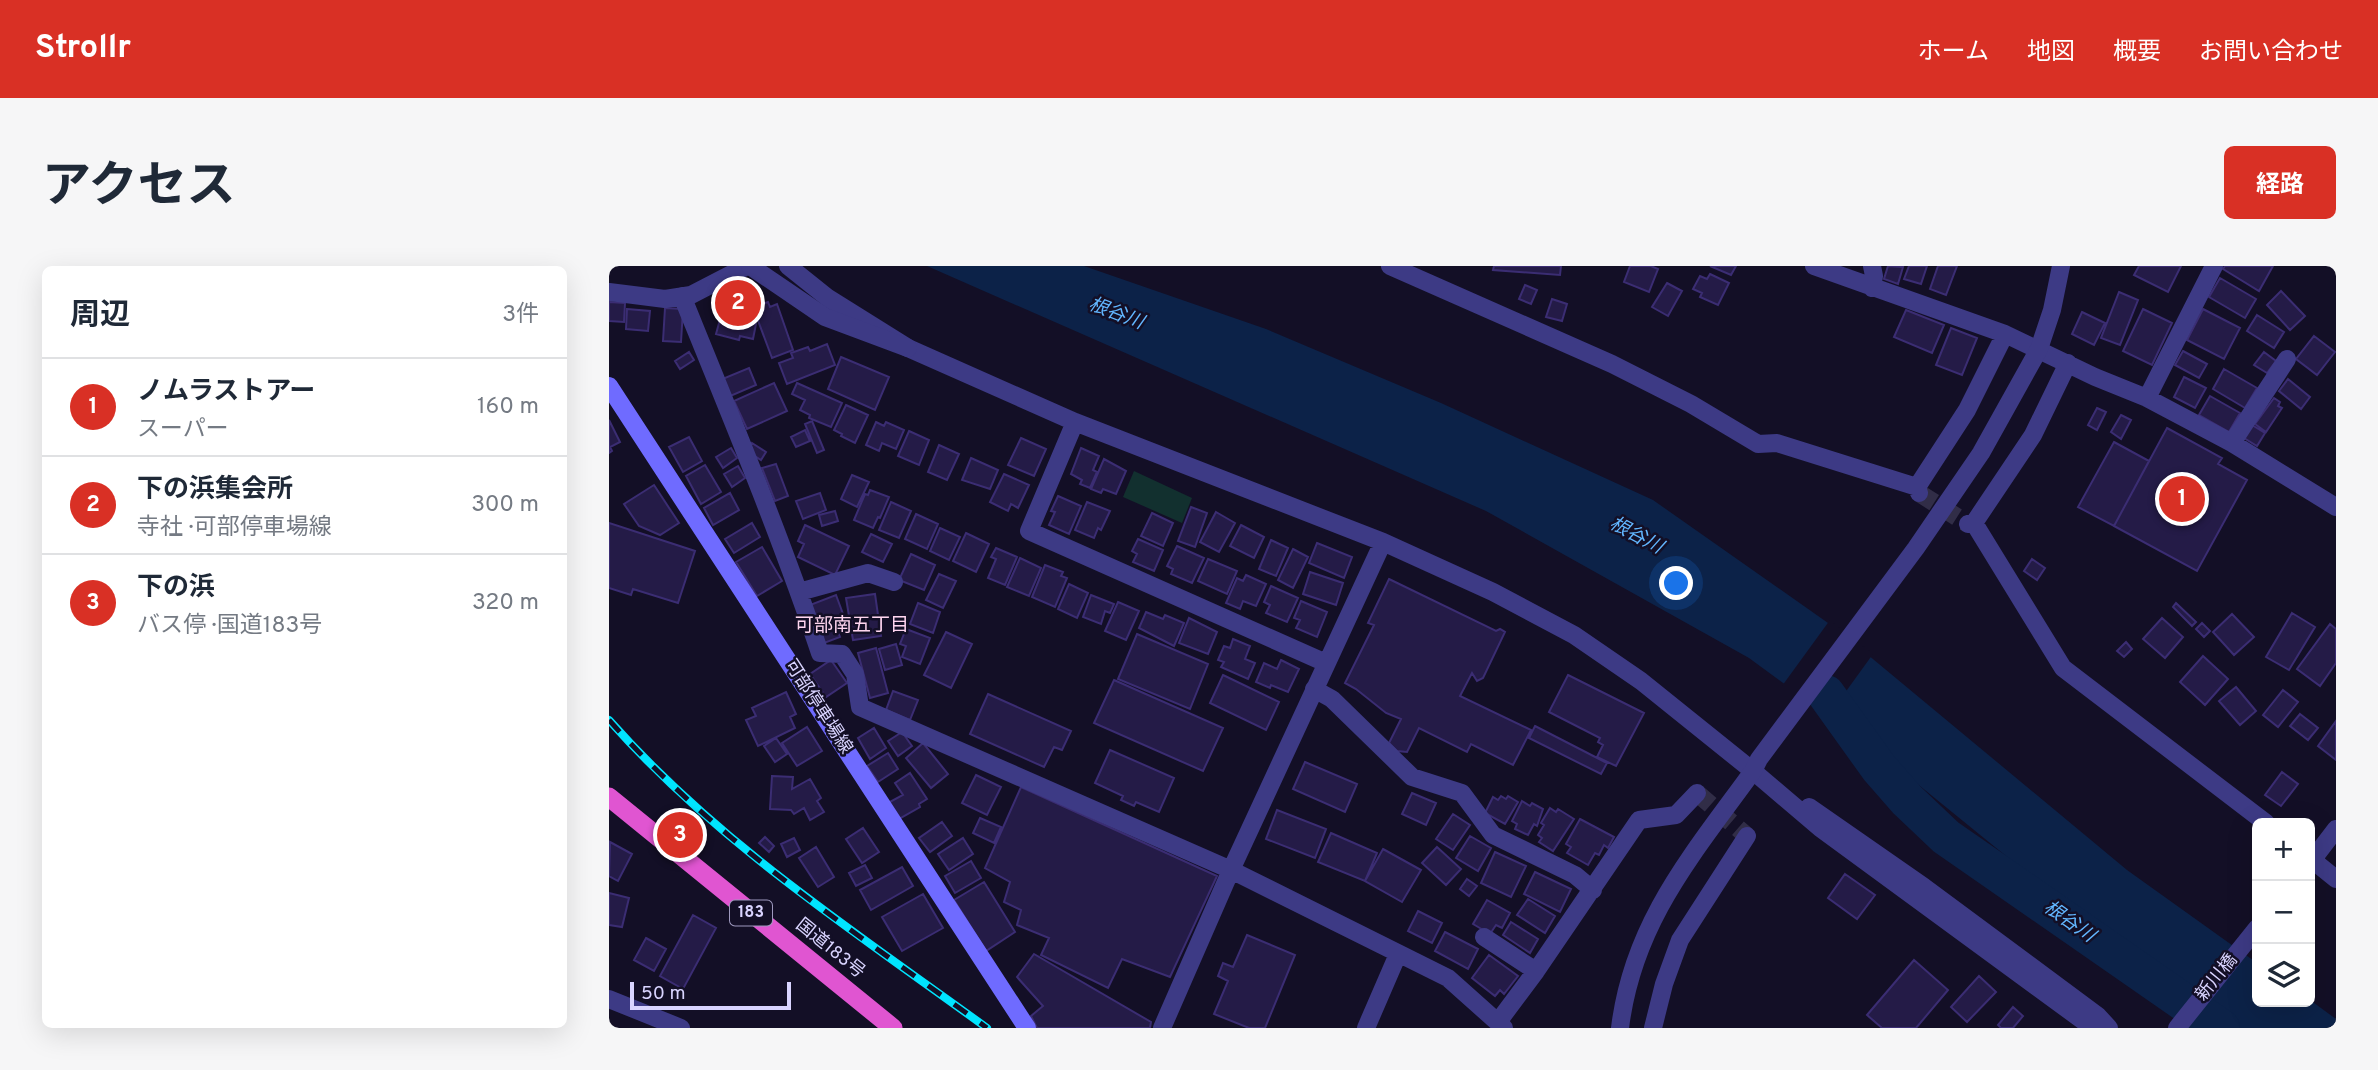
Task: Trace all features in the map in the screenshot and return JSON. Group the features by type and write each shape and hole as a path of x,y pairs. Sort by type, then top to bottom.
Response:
{"highway":[{"name":"国道183号","path":"609,797 893,1028"}],"main road":[{"name":"可部停車場線","path":"609,386 614,406 1027,1028"}],"street":[{"path":"609,292 665,299 691,295 749,266 825,317 908,348 1075,422 1383,542 1493,592 1574,635 1641,681 2098,1016 2109,1028"},
{"path":"788,266 828,298 908,348"},
{"path":"1390,266 1612,364 1691,404 1758,444 1777,443 1918,490 1967,410 2005,334"},
{"path":"1814,266 2005,334 2147,398 2232,443 2336,507"},
{"path":"1872,266 1872,288"},
{"path":"1620,1028 1632,969 1658,907 1674,880 1916,548 1981,453 2039,349 2052,310 2061,266"},
{"path":"2147,398 2214,266"},
{"path":"683,296 799,592 820,653 842,654 855,674 860,707 1231,870 1448,978 1501,1025 1639,820 1676,815 1697,793"},
{"path":"2232,443 2287,359"},
{"path":"2068,363 2033,435 1971,523 2063,668 2259,818"},
{"path":"1075,422 1029,531 1326,663"},
{"path":"1162,1028 1231,870 1383,542"},
{"path":"799,592 869,573 894,582"},
{"path":"1314,689 1332,699 1412,777 1462,793 1493,835 1575,875 1593,890"},
{"path":"1756,765 1820,828 2093,1028"},
{"path":"2315,855 2336,829"},
{"path":"1653,1028 1679,940 1747,836"},
{"path":"2315,863 2336,879"},
{"name":"新川橋","path":"2177,1028 2252,934"},
{"path":"1484,937 1537,971"},
{"path":"1366,1028 1398,954"},
{"path":"609,999 681,1028"}],"green space":[{"path":"1134,471 1192,498 1182,523 1123,497"}],"water":[{"path":"927,266 1084,266 1266,329 1441,403 1653,500 1838,630 2127,870 2252,959 2252,1007 2315,1007 2315,1004 2336,1019 2336,1028 2231,1028 2071,909 1888,760 1749,658 1486,511"}],"pier":[{"path":"1830,620 1873,654 1826,719 1782,686"}],"building":[{"path":"1494,266 1561,266 1560,275 1493,270"},
{"path":"1630,266 1651,266 1658,269 1649,292 1624,282"},
{"path":"1710,266 1736,266 1731,275"},
{"path":"1888,266 1903,267 1898,284 1884,279"},
{"path":"1909,266 1927,266 1921,284 1904,279"},
{"path":"1938,266 1957,266 1946,295 1930,289"},
{"path":"2139,266 2181,266 2168,292 2134,275"},
{"path":"2225,266 2273,266 2259,291 2223,269"},
{"path":"1710,274 1729,283 1718,305 1700,297 1702,293 1693,289 1700,276 1707,279"},
{"path":"2220,278 2256,299 2245,318 2209,297"},
{"path":"1667,283 1682,291 1668,316 1652,307"},
{"path":"1525,285 1537,290 1531,304 1519,299"},
{"path":"2281,291 2305,316 2290,330 2267,305"},
{"path":"2119,292 2138,300 2120,345 2101,338"},
{"path":"744,294 748,307 735,311 731,298"},
{"path":"1552,299 1567,304 1562,321 1546,317"},
{"path":"609,302 625,303 624,322 609,321"},
{"path":"768,302 770,307 777,304 793,350 772,358 753,307"},
{"path":"665,308 683,309 681,342 663,341"},
{"path":"627,309 650,311 648,331 626,329"},
{"path":"2143,309 2172,323 2152,365 2123,351"},
{"path":"2203,309 2240,328 2224,359 2187,340"},
{"path":"1906,310 1944,325 1932,353 1894,337"},
{"path":"2082,312 2105,323 2094,345 2072,334"},
{"path":"2257,315 2284,332 2274,348 2247,331"},
{"path":"721,316 756,324 753,339 740,336 739,340 716,334"},
{"path":"1951,328 1977,338 1962,375 1936,365"},
{"path":"2314,336 2335,352 2317,375 2296,359"},
{"path":"827,344 835,365 787,384 779,363 793,358 791,353 808,347 810,351"},
{"path":"2183,351 2207,364 2199,378 2175,365"},
{"path":"689,352 694,360 680,369 675,361"},
{"path":"2264,352 2276,361 2267,373 2254,365"},
{"path":"841,357 889,377 875,410 828,389"},
{"path":"749,368 756,385 728,397 720,380"},
{"path":"2224,369 2257,388 2245,408 2213,389"},
{"path":"2184,377 2206,388 2195,408 2174,397"},
{"path":"2288,379 2310,397 2301,409 2279,391"},
{"path":"774,383 787,411 747,429 734,401"},
{"path":"797,383 842,403 831,427 809,418 810,415 800,410 805,400 792,394"},
{"path":"2210,396 2240,413 2229,432 2199,415"},
{"path":"2274,398 2280,402 2278,406 2282,408 2266,432 2255,424"},
{"path":"846,405 868,415 855,443 834,430"},
{"path":"2097,408 2106,412 2097,430 2088,425"},
{"path":"2121,415 2131,420 2121,439 2111,432"},
{"path":"609,420 620,442 610,447 612,451 609,453"},
{"path":"812,421 824,450 817,453 805,424"},
{"path":"876,422 884,426 886,422 904,430 896,449 882,443 879,451 866,445"},
{"path":"2252,425 2265,433 2257,446 2244,438"},
{"path":"2167,428 2222,458 2218,464 2247,480 2197,571 2114,526"},
{"path":"805,430 810,441 796,447 791,437"},
{"path":"909,431 929,440 919,465 898,456"},
{"path":"689,437 702,461 683,472 669,447"},
{"path":"1021,438 1046,449 1034,476 1008,465"},
{"path":"2114,442 2149,461 2114,526 2078,507"},
{"path":"752,443 766,452 761,460 747,451"},
{"path":"939,445 959,454 947,480 928,472"},
{"path":"731,448 737,458 723,468 716,457"},
{"path":"1081,448 1099,456 1093,470 1097,472 1090,488 1080,484 1082,480 1071,474"},
{"path":"971,458 998,470 990,489 962,480"},
{"path":"1104,459 1126,471 1116,494 1103,489 1101,493 1091,489"},
{"path":"776,464 788,496 775,501 762,468"},
{"path":"705,465 721,492 701,504 686,476"},
{"path":"738,466 745,478 732,487 724,474"},
{"path":"1004,474 1029,485 1018,508 1011,504 1008,511 990,502"},
{"path":"852,475 869,482 857,507 841,499"},
{"path":"654,485 679,523 660,535 639,526 624,504"},
{"path":"870,490 889,497 873,528 854,520 865,494 868,495"},
{"path":"730,493 739,510 713,525 704,508"},
{"path":"820,493 826,510 803,519 796,501"},
{"path":"1058,496 1081,506 1069,534 1049,525 1055,512 1051,511"},
{"path":"891,502 911,511 899,538 879,530"},
{"path":"1087,502 1110,511 1094,538 1075,530"},
{"path":"1191,507 1207,513 1195,547 1178,541"},
{"path":"835,511 838,521 822,526 819,515"},
{"path":"1216,512 1235,523 1219,552 1200,542"},
{"path":"1152,513 1173,523 1163,546 1141,536"},
{"path":"916,514 938,524 927,549 905,539"},
{"path":"609,523 695,551 678,603 633,589 631,595 609,588"},
{"path":"752,523 760,537 734,553 725,539"},
{"path":"805,525 849,546 835,575 798,557 804,544 798,541"},
{"path":"1241,525 1264,537 1254,558 1230,546"},
{"path":"940,528 960,537 949,560 930,551"},
{"path":"966,533 989,544 976,572 953,561"},
{"path":"871,534 892,544 883,562 862,552"},
{"path":"1138,539 1163,550 1154,571 1133,562 1137,554 1132,551"},
{"path":"1271,540 1288,548 1276,576 1259,569"},
{"path":"1317,543 1352,557 1344,578 1309,563"},
{"path":"1177,546 1204,558 1192,583 1171,574 1173,569 1167,566"},
{"path":"762,547 782,581 757,596 736,562"},
{"path":"996,548 1017,557 1005,585 988,578 996,559 991,557"},
{"path":"1293,549 1308,557 1293,588 1278,580"},
{"path":"911,554 935,565 924,590 899,580"},
{"path":"1020,558 1041,568 1029,596 1007,587"},
{"path":"1208,559 1237,571 1227,594 1198,581"},
{"path":"2032,559 2045,568 2037,580 2024,571"},
{"path":"1045,565 1063,572 1061,576 1067,578 1055,607 1032,597"},
{"path":"1310,572 1343,583 1336,605 1303,594"},
{"path":"939,574 956,581 943,608 926,600"},
{"path":"1246,575 1266,584 1256,606 1243,601 1240,609 1226,603 1237,578 1243,581"},
{"path":"1389,579 1496,631 1500,629 1505,632 1483,678 1477,681 1472,673 1460,696 1531,730 1513,765 1471,744 1467,752 1419,728 1407,752 1397,751 1389,743 1401,719 1386,713 1345,683 1374,625 1368,623"},
{"path":"1069,584 1088,593 1077,618 1058,609"},
{"path":"1271,586 1298,598 1287,622 1266,613 1270,605 1264,602"},
{"path":"875,594 881,636 853,640 846,598"},
{"path":"836,595 846,622 836,627 840,637 824,643 810,605"},
{"path":"1091,595 1114,604 1110,613 1105,611 1101,624 1083,617"},
{"path":"1301,601 1327,612 1317,637 1296,628 1300,620 1294,618"},
{"path":"1118,602 1139,611 1126,640 1105,631"},
{"path":"918,603 940,612 933,633 910,624"},
{"path":"2176,603 2196,622 2192,626 2173,607"},
{"path":"1146,612 1163,619 1165,615 1184,623 1174,646 1139,628"},
{"path":"2292,613 2315,627 2289,670 2266,657"},
{"path":"2232,614 2254,637 2234,655 2213,632"},
{"path":"1189,618 1217,632 1208,654 1179,643"},
{"path":"2162,618 2183,637 2165,658 2143,639"},
{"path":"2202,623 2210,631 2204,637 2196,629"},
{"path":"2330,624 2336,629 2336,663 2320,686 2297,669"},
{"path":"906,629 930,638 920,664 902,657 906,646 900,644"},
{"path":"946,632 972,644 951,688 924,675"},
{"path":"1137,634 1208,664 1190,709 1118,679"},
{"path":"1233,639 1250,646 1245,659 1255,663 1248,679 1221,667 1224,662 1218,660 1224,646 1230,648"},
{"path":"2126,642 2132,649 2124,657 2117,651"},
{"path":"896,644 902,665 885,670 879,649"},
{"path":"876,648 888,693 870,698 858,653"},
{"path":"2203,656 2228,679 2205,705 2180,682"},
{"path":"831,660 847,683 826,697 810,674"},
{"path":"1281,660 1299,669 1288,692 1256,682 1264,663 1277,669"},
{"path":"1223,675 1279,702 1266,730 1210,703"},
{"path":"1568,675 1644,713 1616,766 1597,757 1603,745 1598,742 1600,738 1549,712"},
{"path":"1114,680 1223,728 1203,771 1094,723"},
{"path":"2236,687 2256,711 2240,725 2219,701"},
{"path":"2283,690 2298,702 2278,727 2263,715"},
{"path":"893,691 918,700 910,720 886,710"},
{"path":"786,692 796,714 790,717 795,728 758,746 746,720 756,716 752,708"},
{"path":"988,694 1071,731 1062,750 1054,747 1044,767 970,734"},
{"path":"2300,714 2318,728 2308,740 2290,726"},
{"path":"2336,721 2336,760 2318,746"},
{"path":"1535,726 1607,763 1601,774 1529,738"},
{"path":"807,727 822,751 797,766 782,743"},
{"path":"874,728 886,748 870,759 858,738"},
{"path":"902,732 912,746 898,756 888,741"},
{"path":"776,738 787,754 775,762 764,746"},
{"path":"923,743 948,774 931,788 906,758"},
{"path":"1110,750 1174,778 1159,812 1136,802 1134,806 1121,800 1123,796 1095,783"},
{"path":"888,753 898,769 878,782 867,766"},
{"path":"1305,762 1357,784 1345,812 1293,789"},
{"path":"2282,772 2298,784 2281,806 2265,795"},
{"path":"910,773 927,799 919,804 920,807 897,820 888,803 903,795 895,783"},
{"path":"976,775 1001,787 987,815 962,803"},
{"path":"772,776 793,777 792,789 810,779 821,798 817,801 824,812 810,820 804,808 794,814 791,810 770,809"},
{"path":"1021,787 1217,876 1170,977 1122,959 1108,988 1041,955 1049,938 1017,925 1021,910 1004,902 1010,882 985,868"},
{"path":"1412,793 1436,803 1426,825 1402,814"},
{"path":"1501,796 1506,799 1508,796 1518,802 1505,824 1485,813 1493,797 1498,800"},
{"path":"1522,801 1543,809 1537,826 1534,824 1528,835 1515,829 1517,824 1512,821"},
{"path":"1550,808 1556,812 1558,809 1574,819 1553,851 1539,842 1542,838 1538,835 1544,825 1541,823"},
{"path":"1277,810 1326,829 1315,858 1266,839"},
{"path":"1453,814 1470,825 1453,850 1436,839"},
{"path":"980,818 1001,827 994,843 973,833"},
{"path":"1580,819 1614,837 1608,848 1604,845 1599,855 1595,853 1588,865 1567,853 1571,847 1566,844"},
{"path":"942,822 952,836 930,852 919,838"},
{"path":"863,828 879,852 862,863 846,839"},
{"path":"1331,833 1377,853 1365,881 1318,862"},
{"path":"1470,836 1491,848 1478,871 1456,858"},
{"path":"765,837 774,846 769,852 759,843"},
{"path":"794,838 800,850 787,857 781,844"},
{"path":"963,838 973,854 949,870 938,854"},
{"path":"610,842 632,854 618,881 609,876"},
{"path":"816,847 834,877 818,887 799,858"},
{"path":"1437,847 1461,869 1446,885 1422,863"},
{"path":"1383,849 1421,870 1402,902 1365,881"},
{"path":"1495,852 1526,866 1511,897 1481,883"},
{"path":"971,861 981,878 955,893 945,876"},
{"path":"865,865 872,878 856,886 849,873"},
{"path":"902,867 913,886 871,910 860,890"},
{"path":"1535,872 1571,889 1560,912 1524,894"},
{"path":"1845,874 1875,895 1857,919 1828,898"},
{"path":"1467,879 1477,886 1469,896 1460,889"},
{"path":"984,882 1015,932 986,951 954,900"},
{"path":"609,893 629,898 622,927 609,925"},
{"path":"923,894 943,928 902,951 882,917"},
{"path":"1528,899 1555,916 1545,933 1517,915"},
{"path":"1487,900 1510,913 1502,928 1496,925 1490,934 1473,924"},
{"path":"1418,911 1442,923 1432,943 1408,931"},
{"path":"693,915 716,928 683,989 660,976"},
{"path":"1511,922 1538,939 1530,953 1503,935"},
{"path":"1445,932 1478,949 1468,969 1435,951"},
{"path":"1247,935 1295,955 1265,1028 1249,1028 1214,1014 1228,981 1218,976 1223,963 1233,967"},
{"path":"646,938 666,949 654,971 634,960"},
{"path":"1034,954 1151,1022 1150,1028 1037,1028 1031,1016 1043,1006 1017,977"},
{"path":"1489,955 1518,976 1504,994 1500,990 1495,996 1472,978"},
{"path":"1914,960 1948,990 1916,1028 1882,1028 1867,1015"},
{"path":"1979,976 1996,992 1967,1022 1951,1007"},
{"path":"2013,1007 2023,1016 2013,1028 2001,1028 1998,1025"}],"waterway":[{"name":"根谷川","path":"1826,694 1879,768 1907,800 1946,837 2221,1028"}],"tunnel":[{"path":"1919,493 1968,524"},
{"path":"1697,793 1747,836"}],"railway":[{"path":"609,720 695,807 742,846 838,921 987,1028"}],"place":[{"name":"下の浜集会所","path":"738,303"},
{"name":"ノムラストアー","path":"2182,499"},
{"name":"下の浜","path":"680,835"}],"district":[{"name":"可部南五丁目","path":"852,626"}]}
